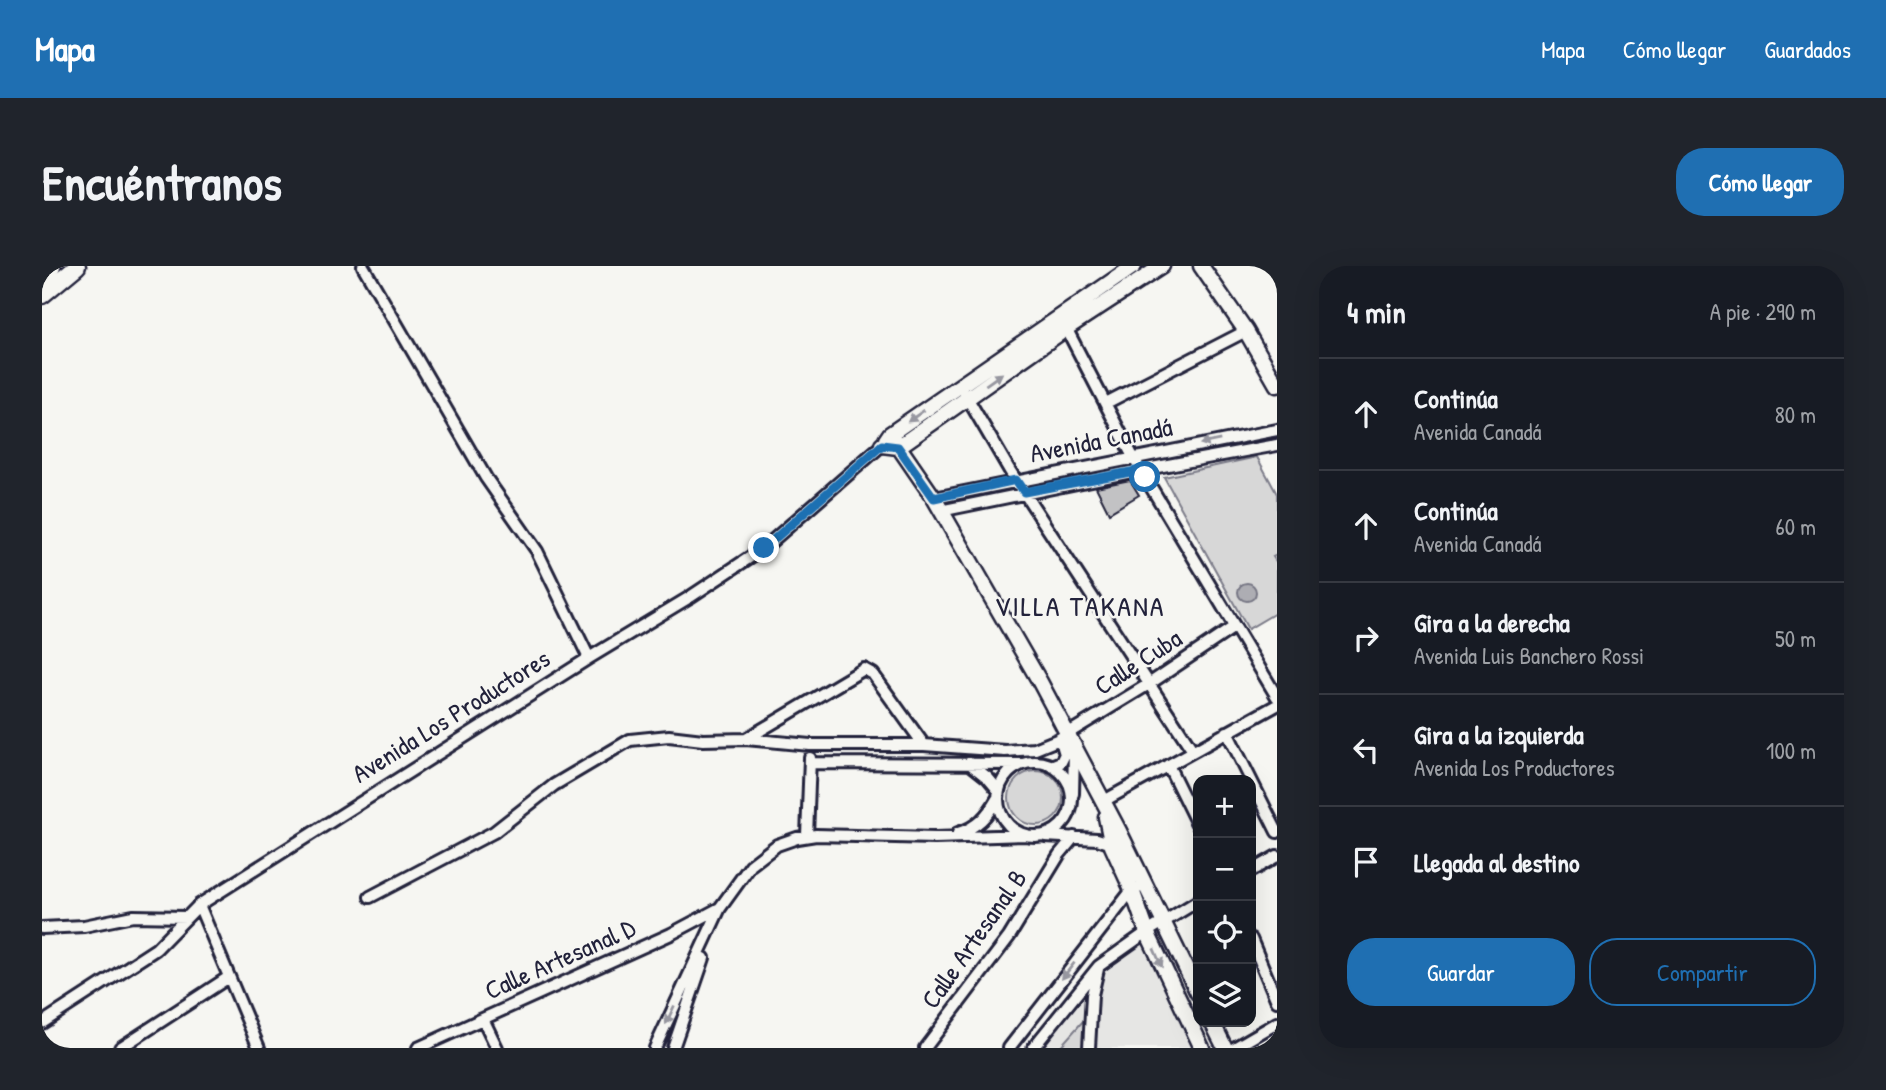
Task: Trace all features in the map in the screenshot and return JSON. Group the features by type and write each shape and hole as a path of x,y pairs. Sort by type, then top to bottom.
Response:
{"main road":[{"path":"42,274 52,266"},
{"path":"42,295 76,266"}],"street":[{"path":"363,266 486,478 537,551 589,658"},
{"name":"Avenida Los Productores","path":"42,1023 156,949 199,905 764,548 890,442 1063,322 1134,266"},
{"name":"Avenida Los Productores","path":"1063,322 1162,266"},
{"path":"1201,266 1277,385"},
{"path":"1063,322 1133,457 1277,697"},
{"path":"1106,403 1245,331"},
{"path":"964,392 1016,480 1193,751"},
{"name":"Avenida Canadá","path":"937,505 1016,480 1277,430"},
{"path":"890,442 937,505 1040,682 1062,737 1099,795 1139,889 1163,922 1193,983"},
{"name":"Avenida Canadá","path":"937,505 1024,492 1277,445"},
{"name":"Calle Cuba","path":"370,897 494,832 554,785 630,740 669,736 810,745 924,745 1005,751 1035,749 1062,737 1149,684 1234,627"},
{"path":"746,739 864,669 873,674 924,745"},
{"path":"1099,795 1168,765 1277,705"},
{"path":"1227,732 1277,832"},
{"path":"807,836 810,745"},
{"path":"1053,767 1070,751"},
{"path":"1039,836 1058,828 1066,820 1075,774 1070,751"},
{"path":"810,763 1039,763 1075,774 1099,795"},
{"path":"969,763 988,778 998,794 1002,817 1009,825 1027,835"},
{"path":"935,838 968,830 988,815 1009,773 1027,763"},
{"path":"1168,765 1193,816"},
{"path":"1053,767 1068,782 1072,800"},
{"path":"654,1048 720,908 751,864 777,845 807,836 935,838 1027,835 1097,839 1118,844"},
{"path":"1057,837 1059,855"},
{"name":"Calle Artesanal B","path":"925,1048 1009,937 1059,855 1074,837"},
{"path":"1256,868 1277,856"},
{"path":"1139,889 1147,932 1202,1048"},
{"path":"1009,1048 1074,964 1139,889"},
{"path":"1033,1048 1099,966 1193,904"},
{"path":"199,905 259,1048"},
{"path":"673,1048 720,908"},
{"name":"Calle Artesanal D","path":"418,1048 671,934 720,908"},
{"path":"42,928 84,926 133,916 186,917"},
{"path":"1256,951 1277,1001"},
{"path":"1089,1048 1092,995 1099,966"},
{"path":"120,1048 229,977"},
{"path":"483,1019 497,1048"},
{"path":"1234,1048 1277,1023"},
{"path":"1214,1027 1225,1048"},
{"path":"1043,1036 1044,1048"}],"shaded area":[{"path":"1257,457 1277,494 1277,555 1273,557 1277,563 1277,612 1248,629 1164,477"},
{"path":"1247,583 1253,586 1256,592 1253,598 1247,601 1241,598 1238,592 1241,586"},
{"path":"1036,771 1055,779 1063,798 1055,817 1036,825 1017,817 1009,798 1017,779"},
{"path":"1147,941 1202,1048 1043,1048 1104,973"},
{"path":"1083,1021 1086,1021 1083,1048 1059,1048"}],"building":[{"path":"1130,480 1139,495 1109,513 1096,487"}],"district":[{"name":"VILLA TAKANA","path":"1080,606"}],"route":[{"path":"764,548 882,445 898,447 934,498 1016,480 1024,492 1141,470 1145,477"}]}
